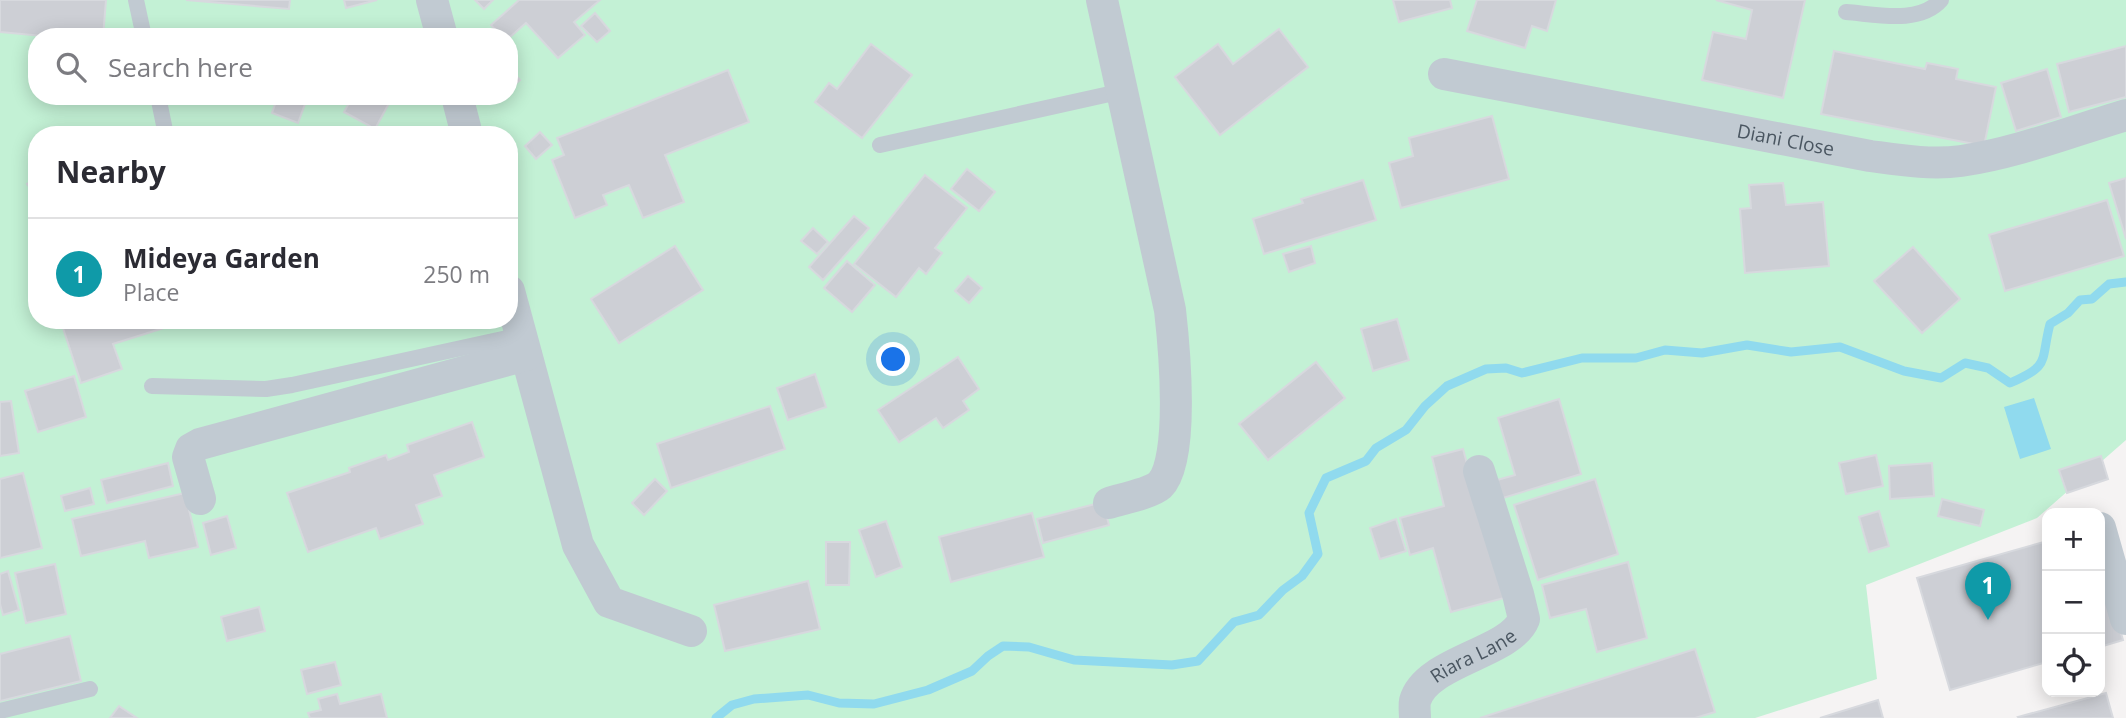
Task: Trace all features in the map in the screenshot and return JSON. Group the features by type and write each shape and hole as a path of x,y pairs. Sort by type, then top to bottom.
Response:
{"street":[{"path":"432,0 440,28"},
{"path":"1101,0 1124,91 1170,310 1175,350 1174,440 1167,475 1158,487 1109,503"},
{"name":"Diani Close","path":"1444,74 1870,156 1916,162 1959,161 2016,148 2126,115"},
{"path":"459,105 465,126"},
{"path":"518,323 578,545 609,601 691,631"},
{"path":"200,499 188,457 191,449 200,444 524,345"},
{"name":"Riara Lane","path":"1416,718 1415,702 1422,688 1455,663 1515,633 1524,619 1479,471"},
{"path":"2105,546 2126,619"}],"lane":[{"path":"136,0 142,28"},
{"path":"1846,12 1908,16 1936,5 1941,0"},
{"path":"880,145 1124,91"},
{"path":"160,105 164,126"},
{"path":"152,386 266,389 524,345"},
{"path":"0,711 90,689"}],"green space":[{"path":"0,0 2126,0 2126,440 2048,508 2042,508 2042,514 2037,518 1866,585 1877,679 1755,718 0,718"}],"water":[{"path":"2034,398 2051,449 2020,459 2004,407"}],"building":[{"path":"0,0 106,0 104,28 28,28 28,35 0,32"},
{"path":"186,0 290,0 289,9"},
{"path":"344,0 377,0 346,8"},
{"path":"475,0 493,0 484,9"},
{"path":"519,0 600,0 574,22 585,35 558,58 526,23 518,30 494,28 491,25"},
{"path":"1393,0 1450,0 1452,8 1399,22"},
{"path":"1477,0 1556,0 1547,31 1532,26 1525,48 1467,31"},
{"path":"1716,0 1805,0 1783,98 1702,80 1713,32 1746,39 1752,10"},
{"path":"595,13 610,31 597,42 581,26"},
{"path":"1279,29 1308,67 1220,135 1175,77 1218,44 1233,64"},
{"path":"871,44 912,75 862,138 815,102 829,83 837,89"},
{"path":"2126,46 2126,97 2069,112 2057,64"},
{"path":"1834,51 1925,69 1927,63 1958,69 1956,79 1996,87 1984,146 1821,114"},
{"path":"2047,69 2061,117 2016,131 2001,83"},
{"path":"728,70 749,122 665,155 684,202 643,218 629,185 603,195 607,205 575,218 552,160 564,155 557,138"},
{"path":"275,105 305,105 298,123 272,113"},
{"path":"348,105 388,105 377,126 370,126 344,112"},
{"path":"1492,116 1509,179 1401,208 1389,163 1413,156 1409,138"},
{"path":"540,132 552,145 536,159 525,146"},
{"path":"967,169 995,192 979,211 951,189"},
{"path":"925,175 967,208 935,248 942,253 926,274 919,268 896,297 854,264"},
{"path":"2126,178 2126,239 2109,183"},
{"path":"1363,180 1376,220 1264,254 1253,219 1303,203 1301,199"},
{"path":"1783,183 1786,205 1823,202 1829,266 1745,273 1740,209 1751,208 1749,185"},
{"path":"2107,200 2124,256 2005,291 1989,235"},
{"path":"854,216 869,228 823,280 809,267"},
{"path":"813,228 828,242 817,254 801,241"},
{"path":"675,246 703,290 619,343 591,299"},
{"path":"1311,246 1315,263 1289,272 1283,254"},
{"path":"1913,247 1960,299 1922,333 1874,281"},
{"path":"847,261 875,285 852,312 824,288"},
{"path":"968,276 982,288 969,303 955,291"},
{"path":"1397,319 1409,360 1373,371 1361,329"},
{"path":"63,329 160,329 113,344 122,369 81,383"},
{"path":"958,357 979,389 963,401 969,410 943,428 936,418 899,442 878,410"},
{"path":"1316,362 1345,398 1268,460 1239,424"},
{"path":"815,374 826,407 788,420 777,388"},
{"path":"74,376 86,417 38,432 25,391"},
{"path":"1559,399 1581,474 1503,498 1497,480 1515,475 1498,418"},
{"path":"11,401 19,453 0,456 0,402"},
{"path":"770,406 785,449 671,488 657,444"},
{"path":"472,422 484,457 434,475 442,496 416,505 423,524 380,539 376,528 308,552 287,493 350,472 349,468 386,455 388,460 409,452 407,445"},
{"path":"1463,449 1504,598 1451,612 1433,548 1410,555 1400,518 1444,506 1432,457"},
{"path":"1876,455 1883,486 1846,494 1839,463"},
{"path":"2101,456 2108,479 2067,493 2059,470"},
{"path":"168,463 173,486 107,503 101,480"},
{"path":"1932,463 1934,496 1890,499 1889,466"},
{"path":"23,473 42,548 0,558 0,479"},
{"path":"655,479 667,491 644,515 632,503"},
{"path":"1595,479 1618,554 1538,580 1514,505"},
{"path":"90,488 94,504 65,511 61,496"},
{"path":"185,493 198,547 149,558 145,541 81,556 72,519"},
{"path":"1942,499 1984,510 1980,526 1938,516"},
{"path":"1103,502 1109,525 1043,543 1037,519"},
{"path":"1879,511 1889,546 1869,552 1859,517"},
{"path":"1032,513 1044,557 951,582 939,537"},
{"path":"227,516 236,548 211,555 203,523"},
{"path":"1396,519 1406,551 1380,559 1370,528"},
{"path":"886,521 902,567 876,577 859,530"},
{"path":"826,542 850,542 849,585 826,585"},
{"path":"2042,542 2042,663 1950,690 1917,578"},
{"path":"1628,562 1647,638 1597,652 1586,609 1550,618 1542,585"},
{"path":"55,564 66,614 26,623 15,573"},
{"path":"8,571 19,610 3,615 0,604 0,574"},
{"path":"2105,577 2123,640 2105,645"},
{"path":"808,581 820,629 725,651 714,605"},
{"path":"259,607 265,631 227,641 221,617"},
{"path":"70,636 81,681 0,701 0,654"},
{"path":"1695,649 1715,712 1695,718 1480,718"},
{"path":"335,662 341,685 307,694 301,670"},
{"path":"2105,693 2113,718 2018,717 2091,697 2105,697"},
{"path":"337,694 340,704 381,694 387,718 310,718 308,713 321,710 318,699"},
{"path":"1878,700 1883,718 1820,718"},
{"path":"119,706 137,718 110,718"}],"waterway":[{"path":"716,718 732,705 754,699 808,695 839,703 874,704 928,690 972,671 1003,646 1029,647 1074,660 1172,665 1198,661 1234,622 1259,615 1283,590 1302,576 1318,554 1309,513 1326,478 1366,461 1376,448 1406,430 1425,406 1447,386 1486,369 1506,368 1522,373 1582,358 1636,358 1665,350 1702,353 1747,345 1791,352 1840,347 1904,371 1941,378 1965,363 1988,368 2010,383 2038,367 2044,355 2050,324 2068,313 2080,300 2092,299 2109,284 2126,282"}],"place":[{"name":"Mideya Garden","path":"1988,620"}]}
